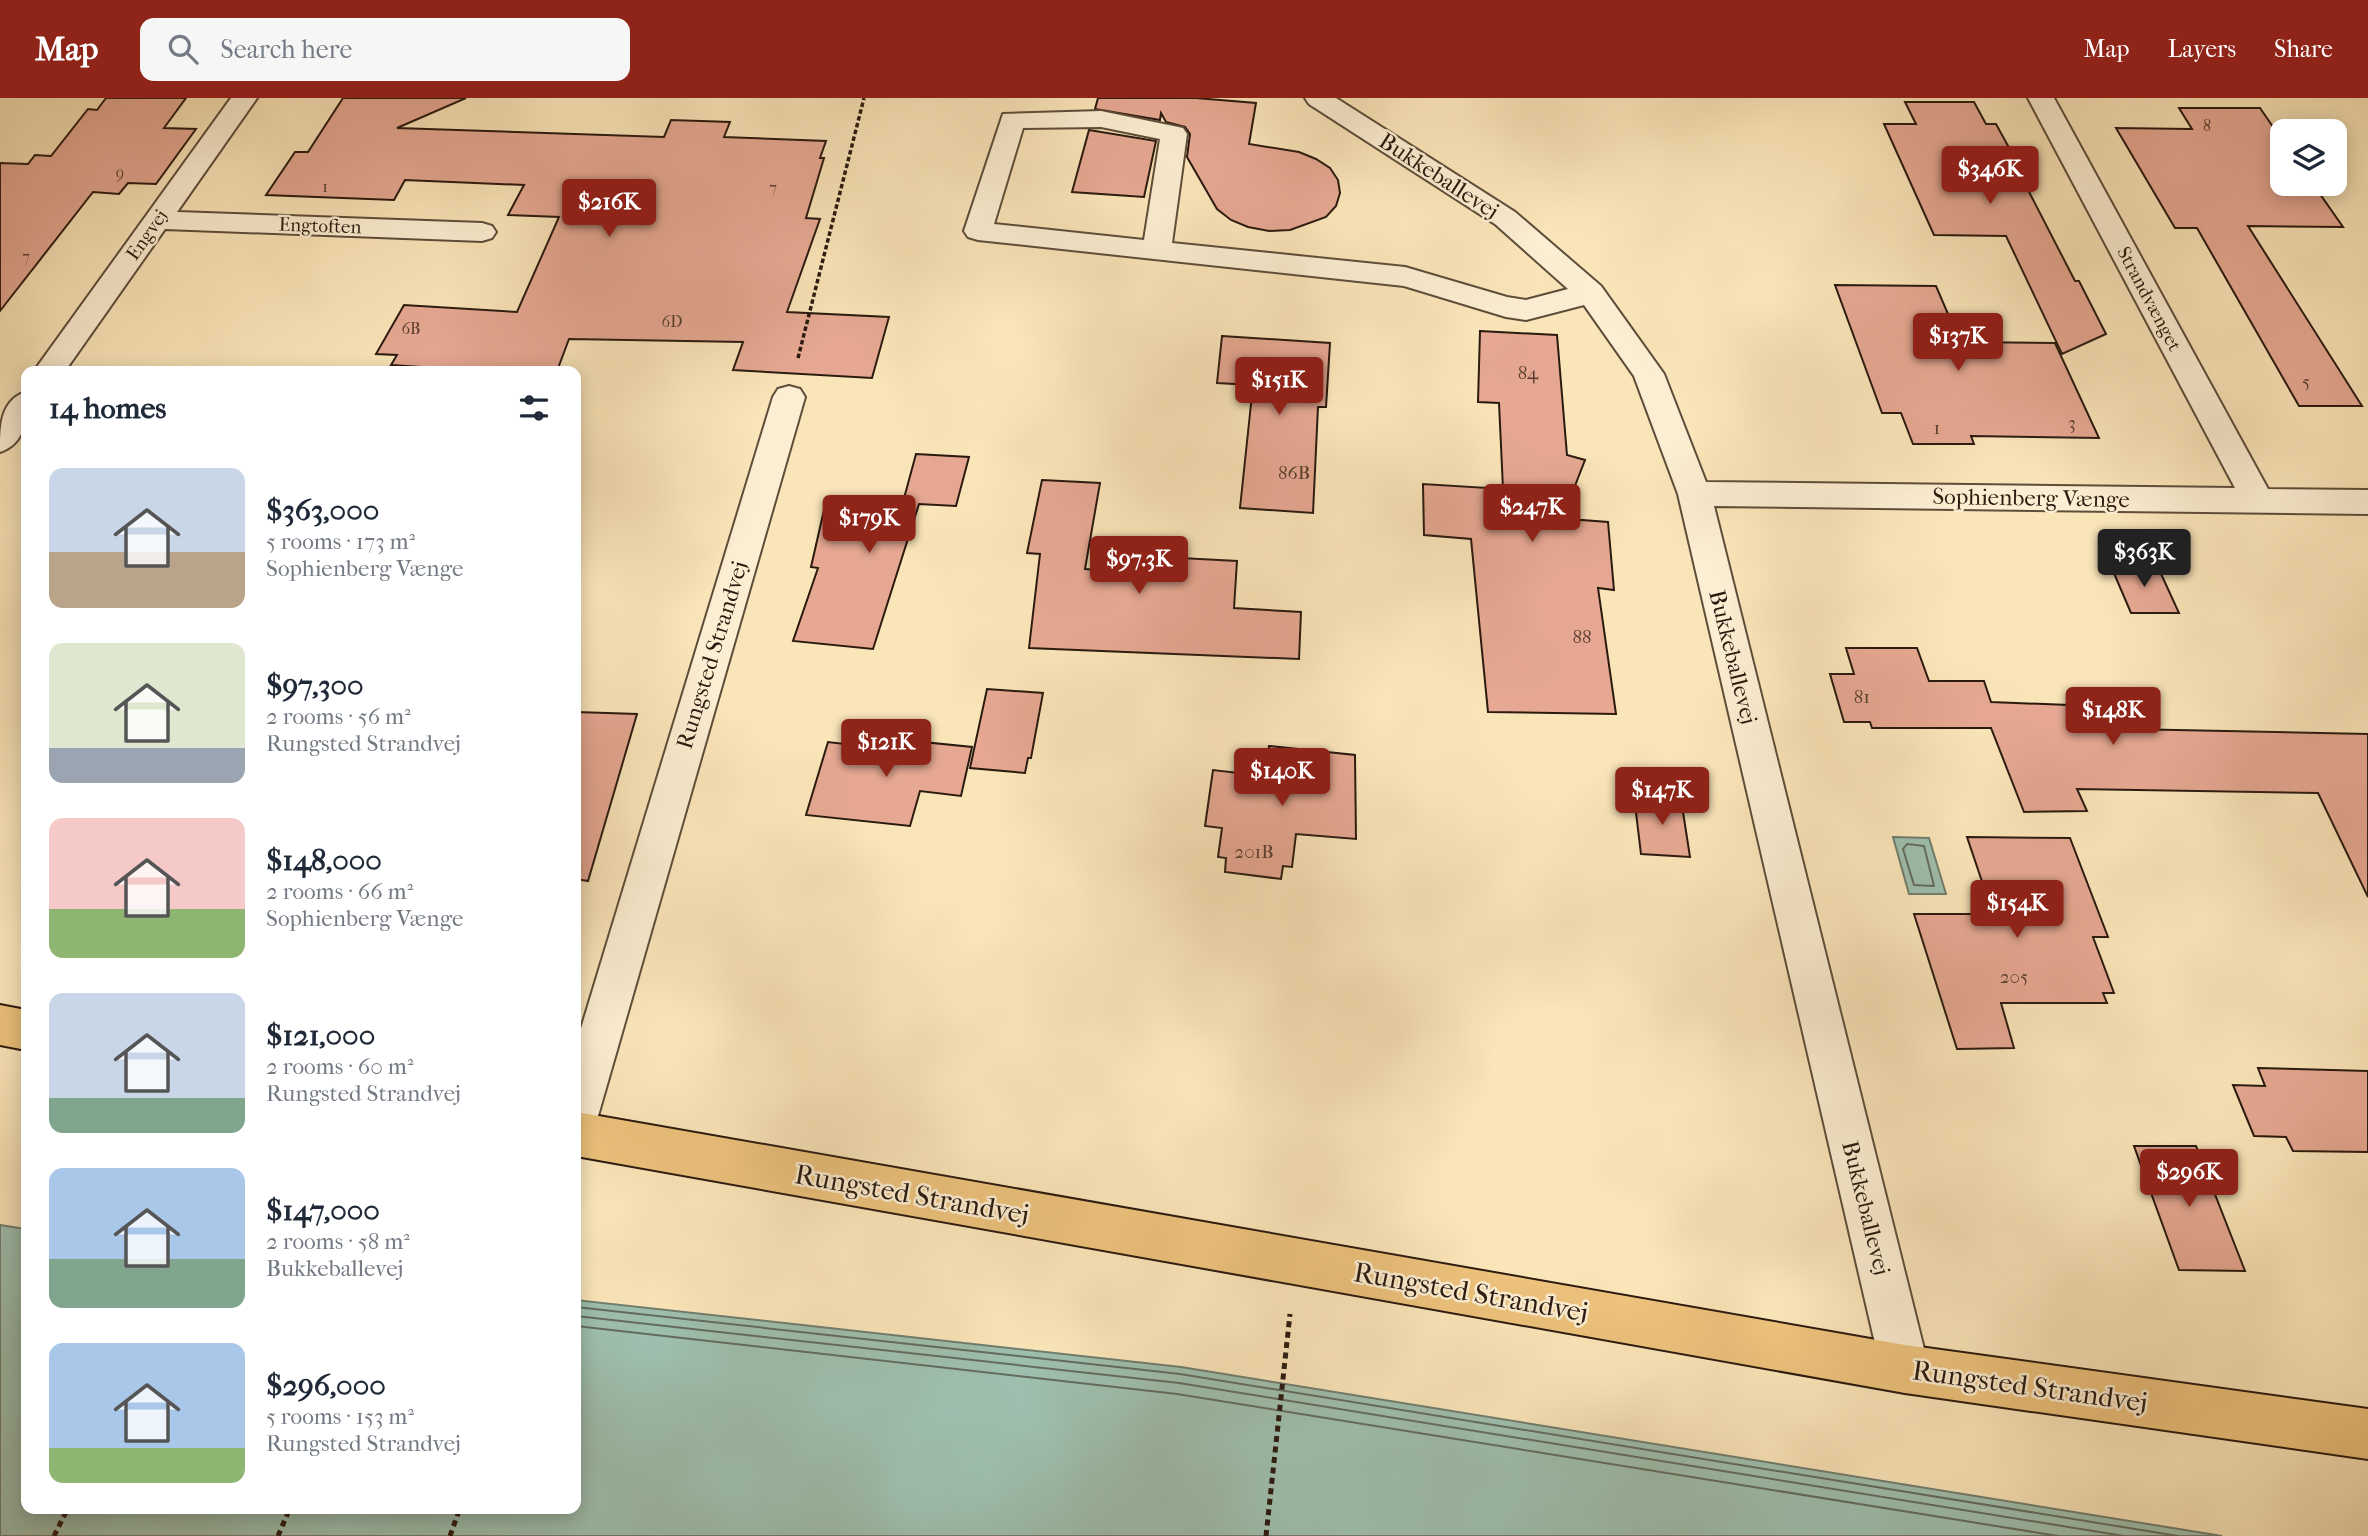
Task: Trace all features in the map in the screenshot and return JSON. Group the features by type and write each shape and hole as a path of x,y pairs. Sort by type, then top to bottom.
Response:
{"main road":[{"path":"0,1025 21,1029"},
{"name":"Rungsted Strandvej","path":"581,1135 1905,1369 2368,1434"}],"street":[{"name":"Engvej","path":"53,366 244,98"},
{"name":"Bukkeballevej","path":"1318,98 1505,218 1591,293 1649,374 1694,494 1905,1369"},
{"name":"Strandvænget","path":"2041,98 2258,500"},
{"path":"1157,250 1174,134 1101,119 1012,120 978,232 1405,277 1506,307 1526,310 1591,293"},
{"name":"Engtoften","path":"157,220 482,232"},
{"name":"Rungsted Strandvej","path":"581,1099 789,397"},
{"path":"0,440 21,410"},
{"name":"Sophienberg Vænge","path":"1694,494 2368,502"}],"path":[{"path":"789,397 864,98"},
{"path":"1266,1536 1284,1350 1299,1262"},
{"path":"54,1536 65,1514"},
{"path":"278,1536 287,1514"},
{"path":"450,1536 458,1514"}],"water":[{"path":"1893,837 1929,838 1946,894 1909,894"},
{"path":"0,1225 21,1228 21,1514 581,1514 581,1301 1181,1367 2222,1536 0,1536"}],"building":[{"path":"106,98 186,98 164,128 196,129 156,184 128,183 119,194 93,192 0,311 0,163 28,164 35,155 51,156 88,109 97,110"},
{"path":"343,98 466,98 397,128 664,137 671,120 730,122 724,137 826,141 820,158 824,158 806,218 820,219 787,312 889,317 872,378 733,370 743,342 569,339 559,366 391,365 397,355 376,354 404,305 517,312 559,217 508,215 524,185 405,180 394,200 266,195 295,152 308,152"},
{"path":"1098,98 1196,98 1256,103 1249,144 1299,152 1330,168 1338,180 1340,193 1336,206 1326,217 1290,230 1269,231 1231,220 1217,209 1187,157 1190,134 1185,127 1166,122 1161,113 1160,120 1095,109"},
{"path":"1905,102 1974,102 1986,124 1996,124 2030,186 2026,186 2075,281 2079,281 2106,334 2062,354 2006,236 1934,235 1884,124 1916,124"},
{"path":"2179,108 2260,108 2270,123 2270,196 2321,196 2343,227 2248,226 2362,406 2299,406 2197,228 2175,228 2116,128 2192,129"},
{"path":"1089,130 1156,141 1144,197 1072,192"},
{"path":"1835,285 1936,286 1960,342 2055,343 2099,438 1971,436 1974,444 1913,444 1901,413 1882,413"},
{"path":"1480,331 1557,335 1567,455 1585,460 1573,491 1579,493 1569,519 1608,522 1614,590 1598,588 1616,714 1488,712 1471,539 1424,535 1423,484 1503,489 1499,403 1478,402"},
{"path":"1222,336 1330,343 1326,407 1318,407 1313,513 1240,508 1253,385 1217,383"},
{"path":"916,454 969,457 956,506 919,504 873,649 793,641 818,568 811,567 827,497 903,502"},
{"path":"1042,480 1100,483 1085,569 1179,574 1181,558 1237,561 1234,608 1301,612 1299,659 1029,648 1040,554 1027,553"},
{"path":"2110,564 2157,565 2179,613 2131,613"},
{"path":"1846,648 1917,648 1929,681 1984,681 1991,702 2069,705 2077,728 2368,734 2368,897 2318,793 2077,789 2087,811 2024,812 1991,728 1872,728 1870,722 1844,722 1830,674 1854,674"},
{"path":"987,689 1043,693 1031,758 1028,758 1025,773 970,768"},
{"path":"581,712 637,714 588,881 581,880"},
{"path":"873,737 972,747 961,796 920,791 910,826 806,815 828,742 870,747"},
{"path":"1269,746 1355,755 1356,839 1296,834 1292,867 1283,866 1281,879 1225,872 1226,858 1218,857 1222,828 1205,826 1213,770 1265,776"},
{"path":"1634,796 1681,799 1690,857 1641,854"},
{"path":"1967,837 2070,838 2108,937 2093,937 2114,993 2103,993 2107,1003 2001,1003 2014,1048 1957,1049 1914,914 1993,914"},
{"path":"2258,1068 2368,1071 2368,1152 2293,1151 2286,1137 2254,1136 2233,1085 2265,1086"},
{"path":"2134,1146 2196,1146 2245,1271 2179,1270"}]}
